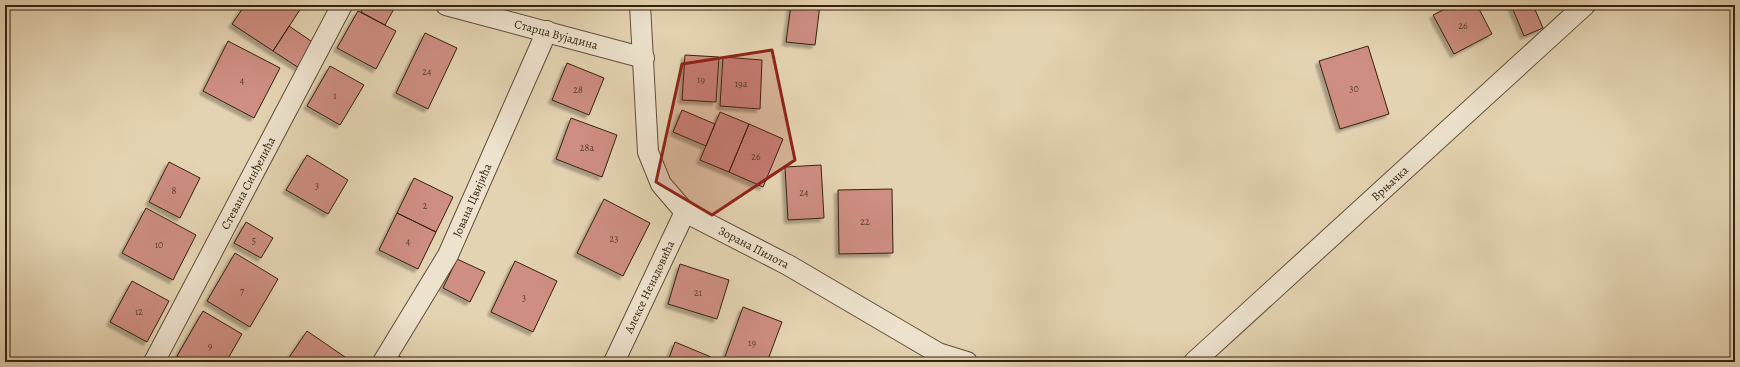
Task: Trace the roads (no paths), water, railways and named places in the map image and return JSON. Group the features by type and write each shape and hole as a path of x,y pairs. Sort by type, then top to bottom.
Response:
{"street":[{"name":"Стевана Синђелића","path":"154,362 342,5"},
{"name":"Старца Вујадина","path":"446,5 644,58"},
{"name":"Зорана Пилота","path":"640,5 648,152 661,184 685,212 788,265 938,353 967,362"},
{"name":"Врњачка","path":"1194,362 1585,5"},
{"name":"Јована Цвијића","path":"383,362 448,255 547,31"},
{"name":"Алексе Ненадовића","path":"614,362 685,212"}]}
